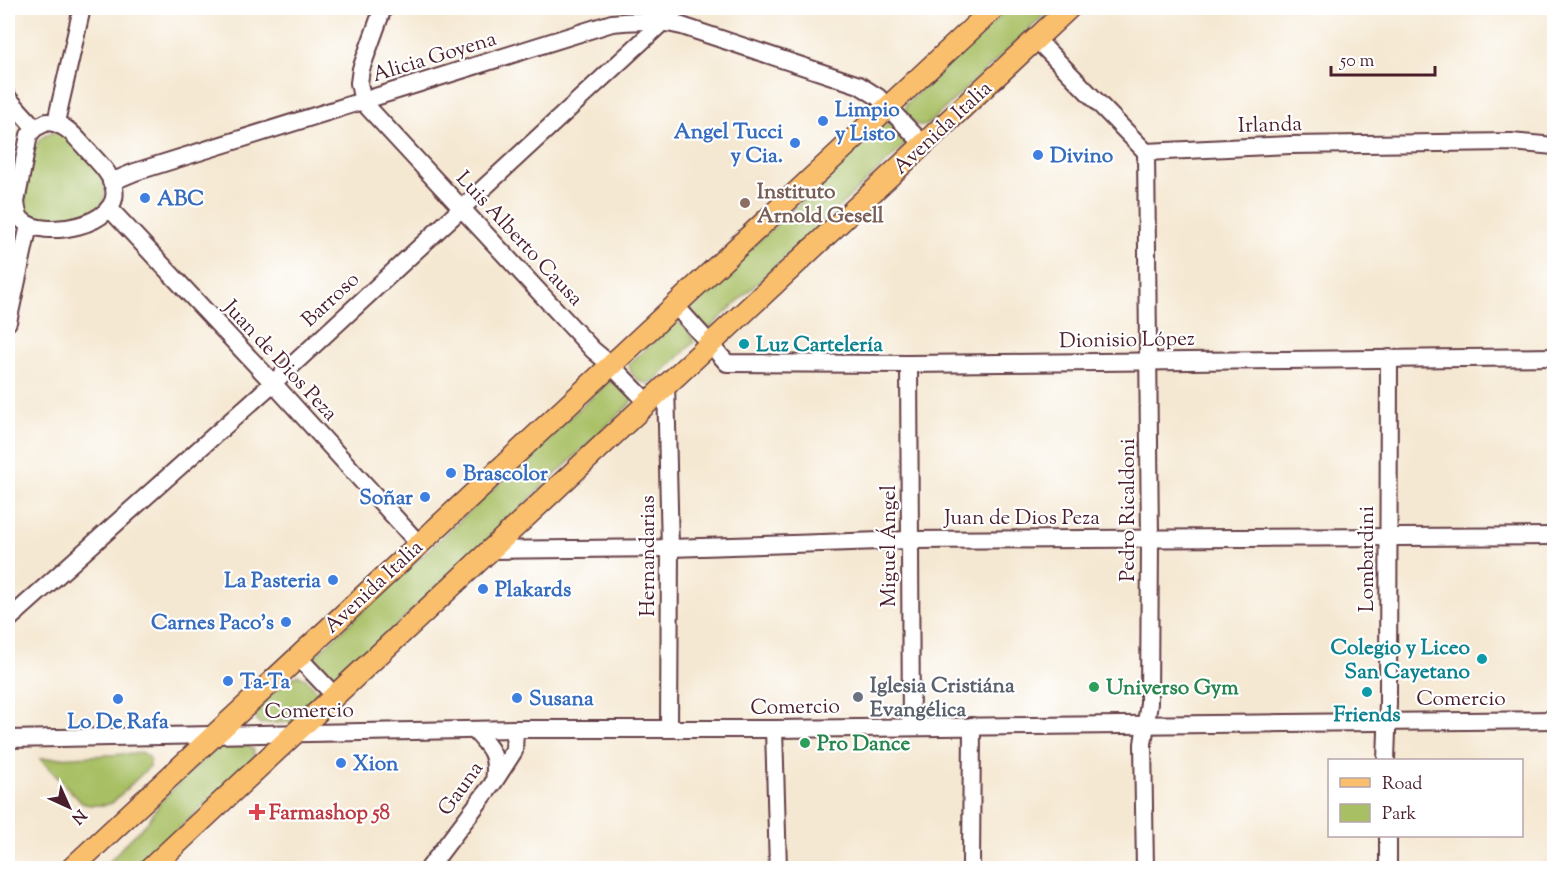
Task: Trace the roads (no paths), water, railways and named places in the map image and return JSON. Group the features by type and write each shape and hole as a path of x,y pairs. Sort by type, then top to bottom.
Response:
{"main road":[{"name":"Avenida Italia","path":"72,868 994,8"},
{"name":"Avenida Italia","path":"151,868 1069,8"},
{"path":"92,868 148,814 161,784"}],"street":[{"path":"56,122 82,8"},
{"path":"363,102 359,83 361,69 382,8"},
{"name":"Barroso","path":"8,620 273,382 678,8"},
{"name":"Alicia Goyena","path":"111,182 135,172 612,23 629,21 662,22 682,26 859,85 868,89 924,145"},
{"path":"1036,39 1146,152"},
{"path":"8,98 35,128"},
{"name":"Luis Alberto Causa","path":"363,102 593,350 647,402"},
{"path":"46,122 56,122 70,130 101,166 114,189 109,208 97,219 63,229 29,225 12,212 19,191 29,135 35,128 46,122"},
{"name":"Irlanda","path":"1146,152 1290,145 1488,142 1554,146"},
{"name":"Pedro Ricaldoni","path":"1145,868 1143,744 1149,703 1150,539 1146,152"},
{"name":"Juan de Dios Peza","path":"109,208 273,382 418,543"},
{"path":"8,322 29,225"},
{"path":"675,305 709,344"},
{"name":"Dionisio López","path":"709,344 727,363 909,364 1554,357"},
{"name":"Lombardini","path":"1386,759 1389,358"},
{"name":"Miguel Ángel","path":"909,364 911,727"},
{"name":"Hernandarias","path":"666,384 670,548 669,728"},
{"name":"Juan de Dios Peza","path":"489,550 670,548 910,540 1554,536"},
{"path":"298,657 334,695"},
{"name":"Comercio","path":"8,739 515,729 774,729 1554,720"},
{"path":"972,726 972,868"},
{"name":"Gauna","path":"429,868 494,782 514,751 515,729"},
{"path":"774,729 778,868"},
{"path":"474,730 493,752 496,767 494,782"},
{"path":"1388,837 1388,868"}],"place":[{"name":"Limpio y Listo","path":"823,121"},
{"name":"Angel Tucci y Cia.","path":"795,143"},
{"name":"Divino","path":"1038,155"},
{"name":"ABC","path":"145,198"},
{"name":"Instituto Arnold Gesell","path":"745,203"},
{"name":"Luz Cartelería","path":"744,344"},
{"name":"Brascolor","path":"451,473"},
{"name":"Soñar","path":"425,497"},
{"name":"La Pasteria","path":"333,580"},
{"name":"Plakards","path":"483,589"},
{"name":"Carnes Paco's","path":"286,622"},
{"name":"Colegio y Liceo San Cayetano","path":"1482,659"},
{"name":"Ta-Ta","path":"228,681"},
{"name":"Universo Gym","path":"1094,687"},
{"name":"Friends","path":"1367,692"},
{"name":"Iglesia Cristiána Evangélica","path":"858,697"},
{"name":"Susana","path":"517,698"},
{"name":"Lo De Rafa","path":"118,699"},
{"name":"Pro Dance","path":"805,743"},
{"name":"Xion","path":"341,763"},
{"name":"Farmashop 58","path":"257,812"}]}
